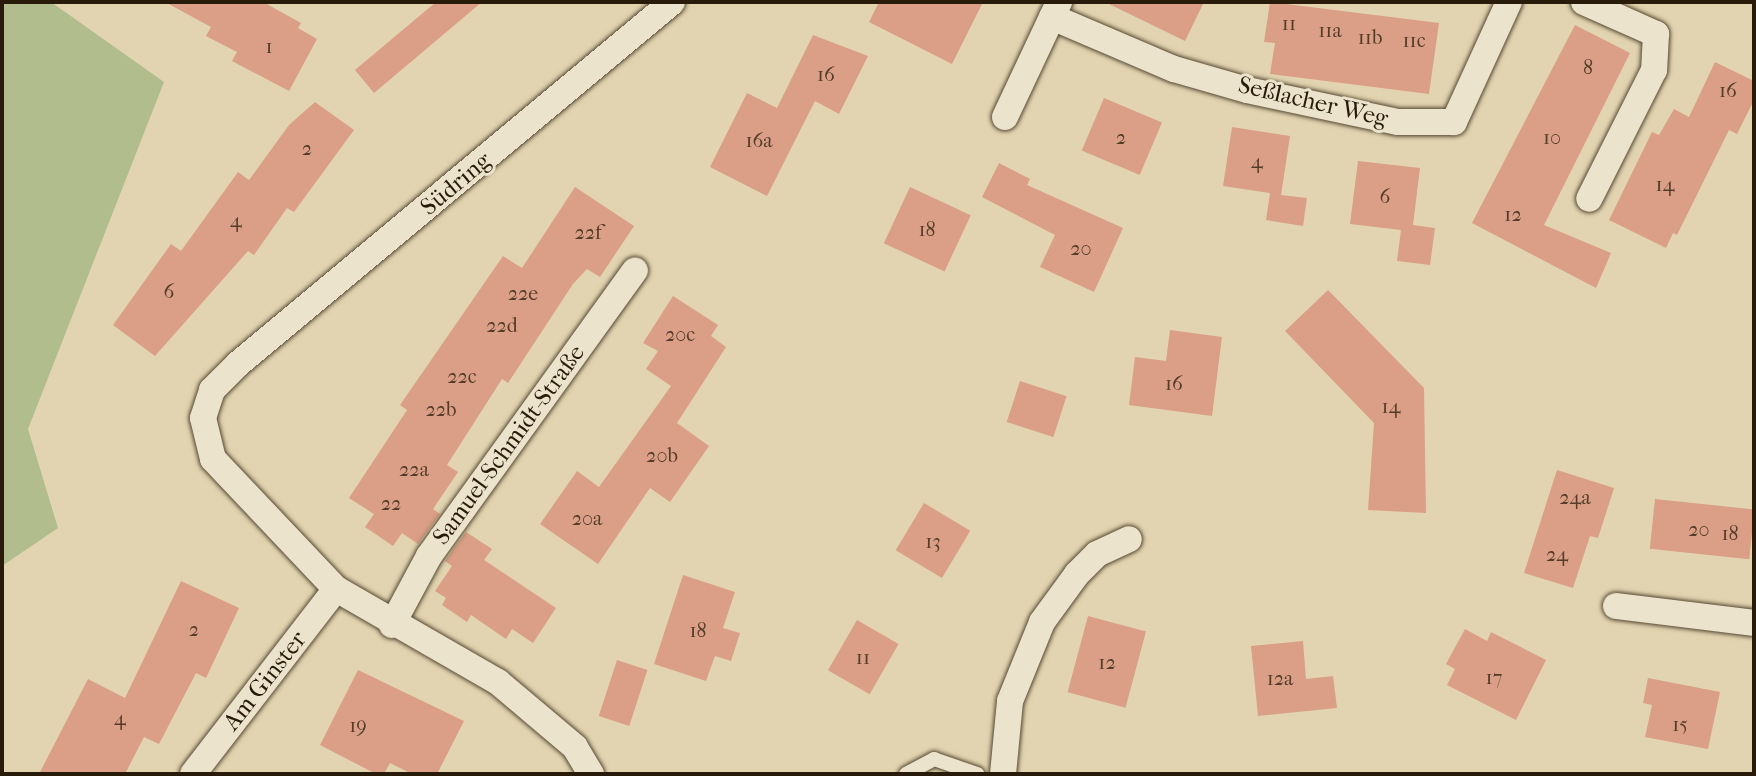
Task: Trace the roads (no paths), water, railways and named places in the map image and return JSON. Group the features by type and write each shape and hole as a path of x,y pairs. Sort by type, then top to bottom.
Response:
{"street":[{"name":"Seßlacher Weg","path":"1056,9 1174,69 1247,90 1398,122 1454,122 1509,2"},
{"path":"1584,2 1656,34 1654,70 1589,199"},
{"name":"Südring","path":"336,589 213,459 203,418 212,390 238,364 662,6"},
{"path":"1005,117 1056,9"},
{"name":"Samuel-Schmidt-Straße","path":"392,625 429,556 635,270"},
{"path":"1003,774 1010,701 1042,622 1077,574 1097,554 1129,539"},
{"path":"336,589 392,625 498,682 575,747 591,774"},
{"name":"Am Ginster","path":"193,774 336,589"},
{"path":"1616,606 1754,623"}],"lane":[{"path":"906,774 934,759 977,774"}]}
